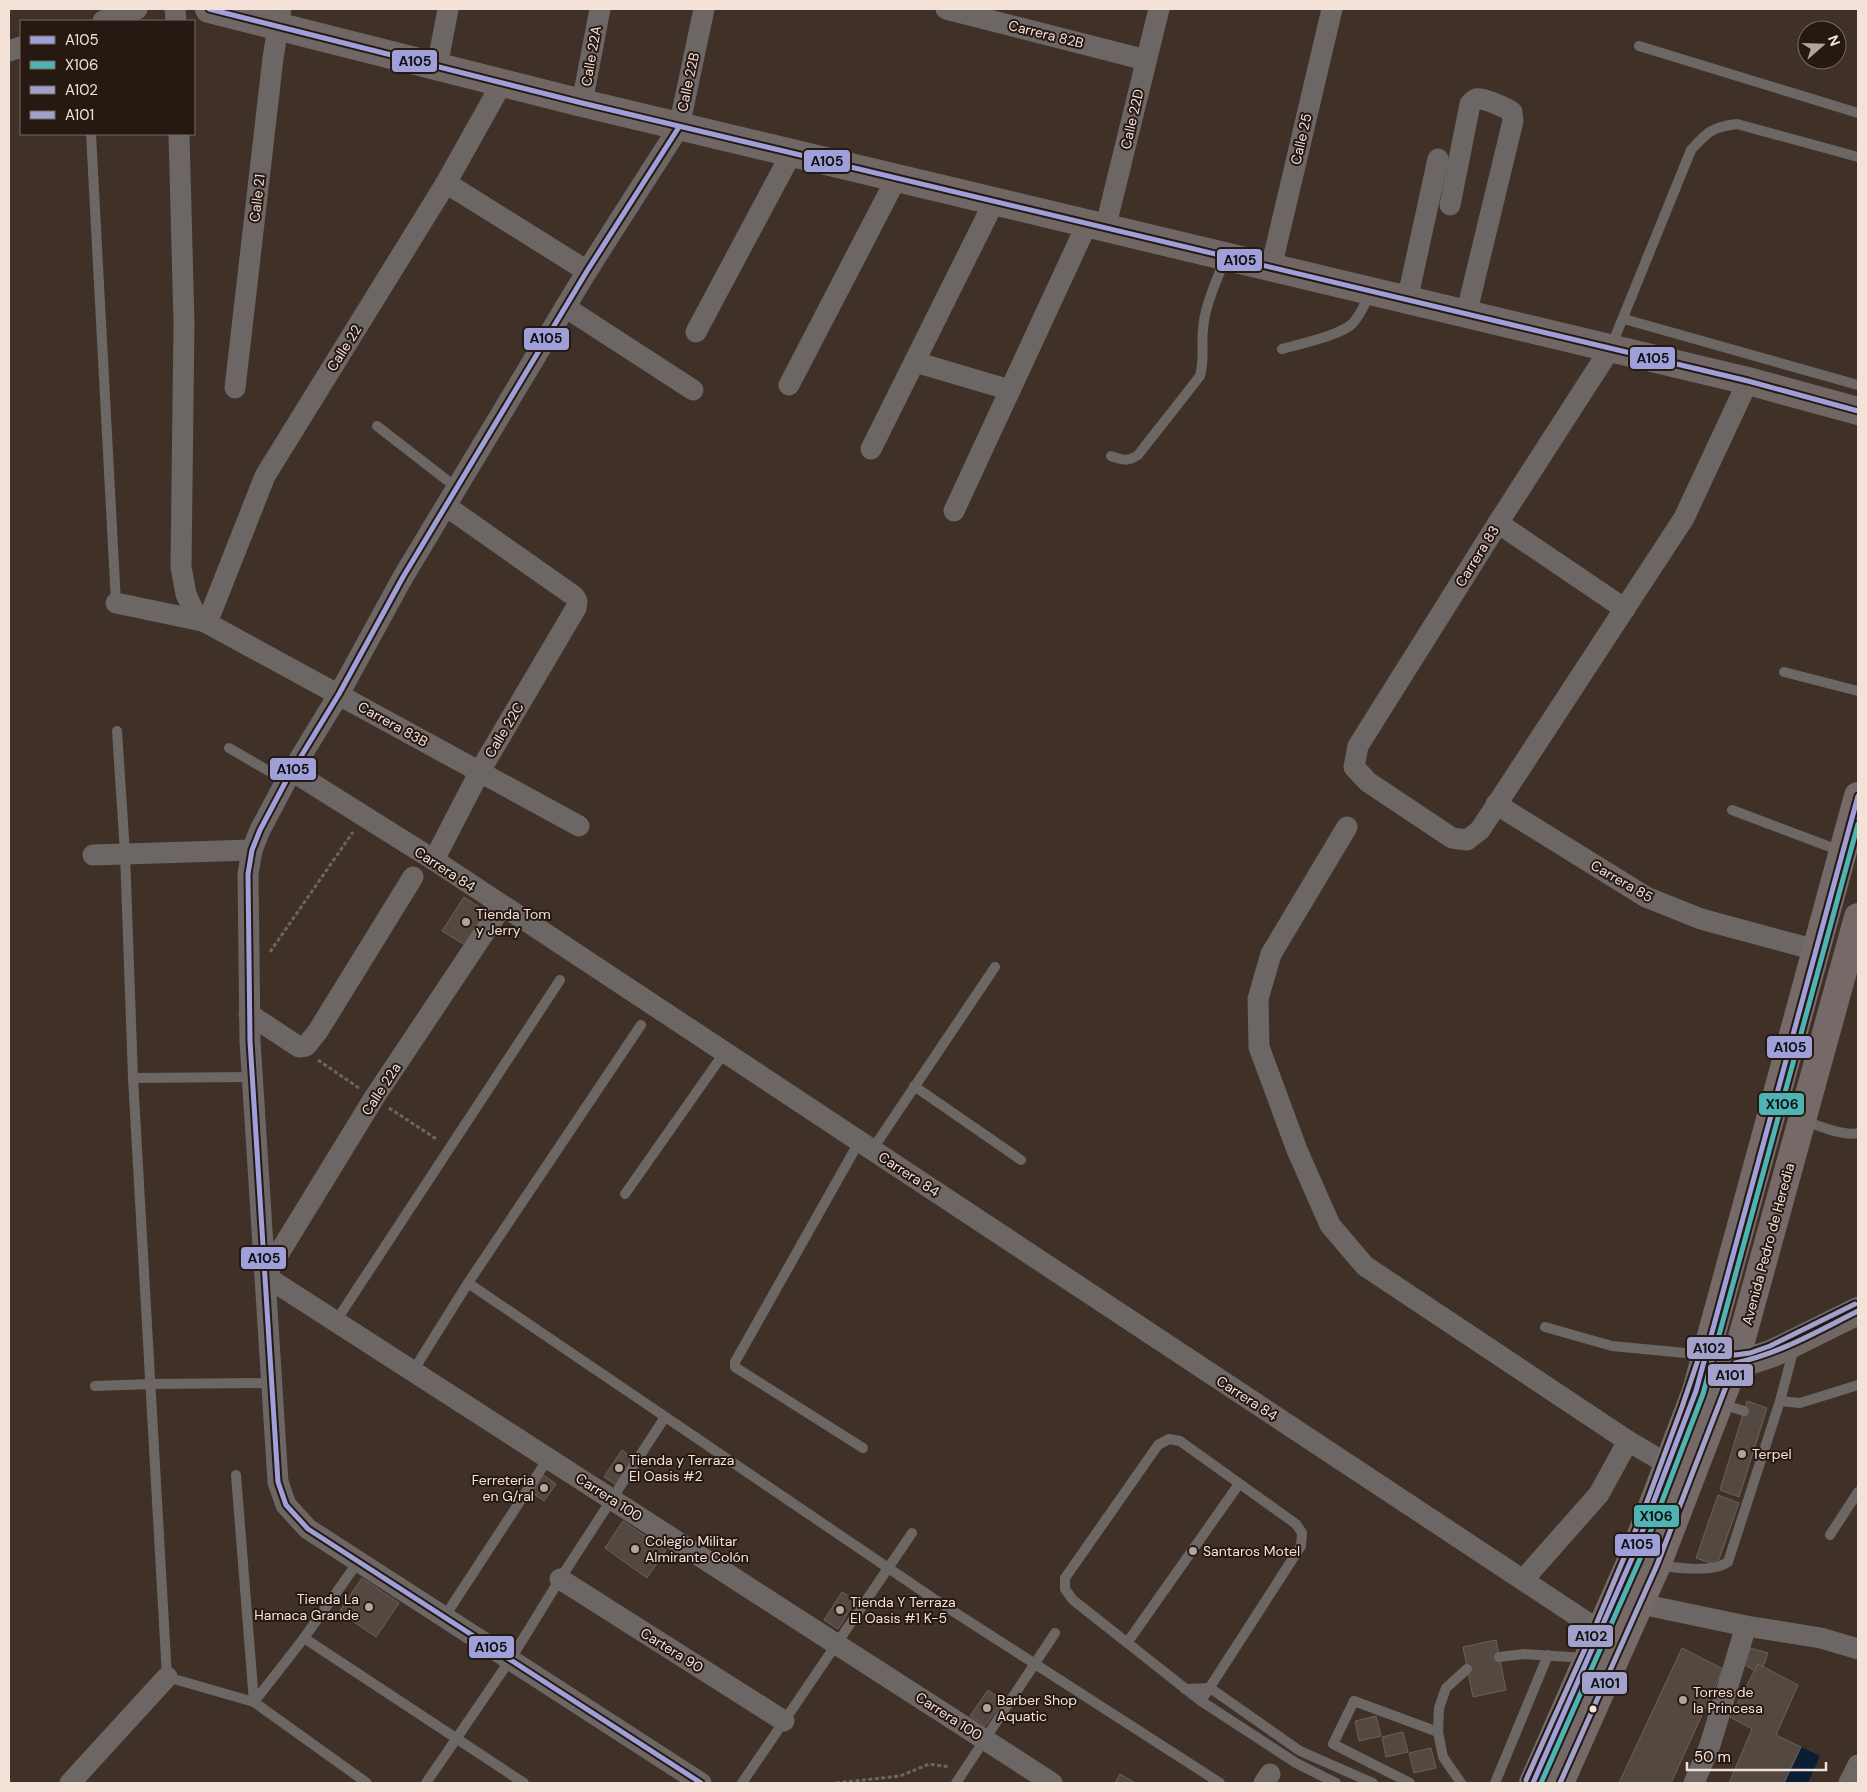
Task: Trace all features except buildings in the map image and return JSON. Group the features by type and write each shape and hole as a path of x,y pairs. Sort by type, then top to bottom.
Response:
{"highway":[{"path":"1533,1783 1633,1556 1696,1392 1858,796"},
{"name":"Avenida Pedro de Heredia","path":"1560,1783 1657,1565 1732,1407 1735,1363 1858,917"}],"street":[{"path":"106,20 137,9"},
{"path":"209,9 279,17 437,67 679,127 1610,350 1748,381 1834,390 1858,411"},
{"path":"437,67 448,9"},
{"name":"Calle 22A","path":"582,103 600,9"},
{"name":"Calle 22B","path":"252,850 260,830 289,776 339,694 403,577 587,271 679,127 704,9"},
{"name":"Carrera 82B","path":"946,9 1146,60"},
{"name":"Calle 22D","path":"954,510 1010,390 1096,227 1146,60 1159,9"},
{"name":"Calle 25","path":"1271,268 1332,9"},
{"name":"Calle 21","path":"235,388 279,17"},
{"name":"Calle 22","path":"207,622 265,476 446,183 502,83"},
{"path":"1450,205 1470,104 1478,98 1508,109 1512,112 1513,121 1466,315"},
{"path":"179,135 184,323 181,567 186,594 193,610 207,622"},
{"path":"696,332 791,154"},
{"path":"1407,301 1438,159"},
{"path":"789,385 896,179"},
{"path":"446,183 587,271"},
{"path":"871,449 994,202"},
{"path":"565,307 693,390"},
{"name":"Carrera 83","path":"1496,804 1480,830 1467,840 1452,838 1368,782 1354,767 1358,746 1498,523 1610,350"},
{"path":"915,362 1010,390"},
{"path":"1496,804 1684,518 1748,381"},
{"name":"Calle 22C","path":"434,860 480,771 576,608 577,601 574,596 446,506"},
{"path":"1498,523 1624,609"},
{"path":"116,603 207,622"},
{"name":"Carrera 83B","path":"207,622 579,826"},
{"name":"Carrera 84","path":"289,776 363,817 434,860 1600,1631"},
{"name":"Carrera 85","path":"1496,804 1646,897 1701,919 1816,950"},
{"path":"1347,827 1271,954 1258,999 1259,1047 1297,1150 1330,1225 1365,1266 1628,1440 1669,1465"},
{"path":"93,855 252,850 248,874 248,983 252,1077 270,1383 278,1482 286,1505 308,1529 701,1783"},
{"path":"249,1014 299,1047 306,1046 318,1031 413,877"},
{"name":"Calle 22a","path":"265,1276 374,1098 502,906"},
{"name":"Carrera 100","path":"265,1276 1052,1783"},
{"path":"1707,1355 1735,1363 1752,1360 1858,1311"},
{"path":"1523,1580 1599,1494 1628,1440"},
{"name":"Cartera 90","path":"560,1578 784,1721"},
{"path":"1641,1604 1746,1626 1822,1638 1858,1650"},
{"path":"1694,1783 1710,1745 1746,1626"},
{"path":"70,1783 167,1677"},
{"path":"1849,1783 1858,1765"}],"lane":[{"path":"1639,46 1858,113"},
{"path":"1610,350 1691,150 1705,134 1719,126 1736,124 1858,158"},
{"path":"91,135 116,603"},
{"path":"1112,456 1124,461 1132,460 1138,455 1200,376 1204,361 1203,330 1207,307 1225,258"},
{"path":"1282,349 1351,325 1360,314 1371,292"},
{"path":"1624,319 1834,390 1858,385"},
{"path":"377,426 457,488"},
{"path":"1784,672 1858,691"},
{"path":"118,731 125,854 133,1078 167,1677 254,1702 368,1783"},
{"path":"229,748 289,776"},
{"path":"1732,810 1843,852"},
{"path":"863,1448 738,1369 735,1362 866,1146 914,1086 996,967"},
{"path":"336,1321 560,980"},
{"path":"413,1371 468,1284 642,1025"},
{"path":"625,1194 724,1053"},
{"path":"133,1078 252,1077"},
{"path":"914,1086 1021,1160"},
{"path":"1802,1120 1852,1135 1858,1133"},
{"path":"468,1284 888,1568 1220,1783"},
{"path":"1545,1327 1612,1346 1707,1355"},
{"path":"1657,1565 1707,1568 1722,1566 1728,1562 1769,1418 1780,1401 1796,1341"},
{"path":"95,1386 270,1383"},
{"path":"1780,1401 1800,1402 1858,1385"},
{"path":"426,1783 510,1660 560,1578 665,1417"},
{"path":"1201,1701 1301,1546 1302,1533 1296,1524 1180,1441 1169,1440 1158,1446 1065,1578 1064,1589 1073,1600 1201,1701 1296,1763 1336,1783"},
{"path":"445,1616 549,1458"},
{"path":"236,1475 254,1702"},
{"path":"1127,1643 1239,1484"},
{"path":"1830,1534 1858,1492"},
{"path":"742,1783 912,1533"},
{"path":"254,1702 304,1638 358,1562"},
{"path":"956,1783 1055,1633"},
{"path":"304,1638 524,1783"},
{"path":"1499,1657 1524,1654 1588,1658"},
{"path":"1495,1783 1548,1655"},
{"path":"1461,1783 1443,1757 1438,1732 1439,1708 1446,1688 1467,1669"},
{"path":"1185,1689 1210,1688 1300,1751 1373,1783"},
{"path":"1410,1783 1333,1744 1354,1701 1438,1732"}],"path":[{"path":"248,983 363,817"},
{"path":"836,1783 900,1776 930,1764 966,1768"}],"water":[{"path":"1801,1747 1820,1756 1808,1783 1784,1783"}],"transit line":[{"name":"A105","path":"209,9 582,103 1748,381 1858,411"},
{"name":"A105","path":"679,127 587,271 403,577 339,694 286,781 260,830 252,850 248,874 250,1041 278,1482 286,1505 308,1529 701,1783"},
{"name":"A105","path":"1533,1783 1633,1556 1696,1391 1858,796"},
{"name":"X106","path":"1541,1783 1640,1559 1703,1394 1858,824"},
{"name":"A102","path":"1526,1780 1597,1622 1642,1515 1701,1351 1708,1348 1735,1355 1750,1353 1770,1346 1855,1304"},
{"name":"A101","path":"1560,1783 1657,1565 1735,1363 1783,1348 1858,1311"}],"place":[{"name":"Tienda Tom y Jerry","path":"466,922"},
{"name":"Terpel","path":"1742,1454"},
{"name":"Tienda y Terraza El Oasis #2","path":"619,1468"},
{"name":"Ferreteria en G/ral","path":"544,1488"},
{"name":"Colegio Militar Almirante Colón","path":"635,1549"},
{"name":"Santaros Motel","path":"1193,1551"},
{"name":"Tienda La Hamaca Grande","path":"369,1607"},
{"name":"Tienda Y Terraza El Oasis #1 K-5","path":"840,1610"},
{"name":"Torres de la Princesa","path":"1683,1700"},
{"name":"Barber Shop Aquatic","path":"987,1708"}]}
